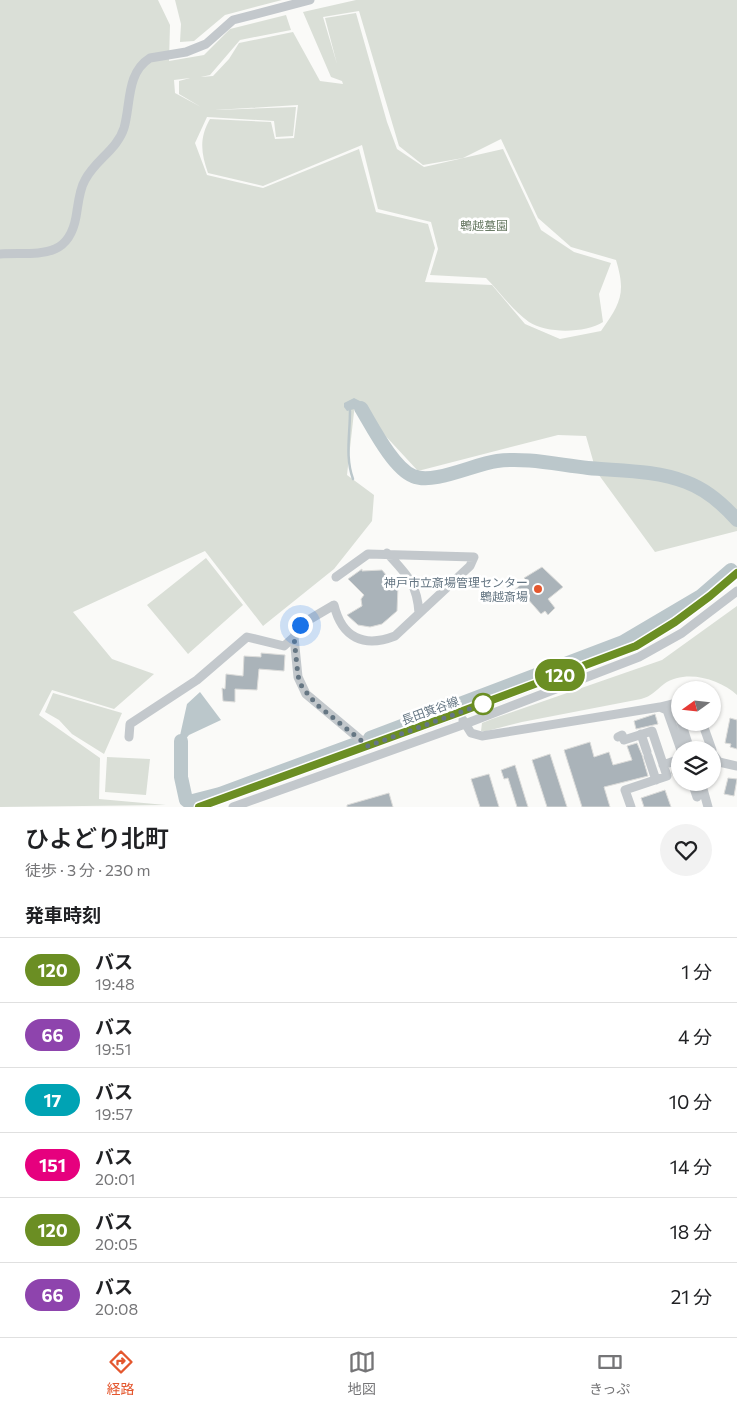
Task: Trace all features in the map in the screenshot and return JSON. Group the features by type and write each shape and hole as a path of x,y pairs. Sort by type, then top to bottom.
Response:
{"street":[{"path":"0,254 56,250 69,239 84,180 118,142 124,127 135,74 145,61 150,58 186,52 206,44 232,20 310,0"},
{"path":"129,737 130,724 198,680 248,637 284,646 294,637 300,625 334,604 337,618 343,628 364,641 382,641 395,636 470,566 474,557 387,553 368,554 336,577"},
{"path":"387,553 405,573 418,593 419,613"},
{"name":"長田箕谷線","path":"199,807 636,646 675,622 737,573"},
{"name":"長田箕谷線","path":"233,807 465,724 639,657 682,633 737,591"},
{"path":"294,637 298,676 306,694 368,746"},
{"path":"460,712 471,733 482,736 671,704"},
{"path":"660,707 667,710 678,741"},
{"path":"618,737 622,735 624,740 652,731 667,776 625,790 631,807"},
{"path":"641,734 656,780"},
{"path":"663,765 671,762"},
{"path":"721,762 737,766"},
{"path":"695,791 697,797"},
{"path":"704,791 708,807"}],"green space":[{"name":"鵯越墓園","path":"0,0 158,0 170,25 169,61 204,55 230,29 286,15 291,30 240,40 210,75 201,77 213,76 229,59 239,43 293,32 320,81 343,84 342,81 331,77 303,12 356,0 737,0 737,531 655,552 596,471 586,436 558,435 418,471 355,403 347,475 374,495 372,521 334,569 263,626 205,551 73,612 112,659 154,674 114,709 52,690 39,715 100,758 99,799 166,805 0,807","holes":["359,11 399,146 423,165 463,158 501,139 538,218 571,247 616,260 621,281 620,297 613,313 601,331 560,339 525,324 492,285 425,282 435,248 428,224 376,212 359,149 263,188 207,175 195,143 207,117 274,121 276,137 293,136 296,107 215,110 298,105 294,138 275,139 271,122 210,119 206,126 202,146 208,173 263,186 362,145 378,209 431,222 438,249 430,275 486,278 523,317 529,322 546,329 577,330 596,326 603,322 599,294 611,263 574,252 541,230 503,149 424,167 397,149 387,122 356,13 325,18 337,64 323,17","190,78 179,81 179,94 201,107 175,93 174,80"]},
{"path":"175,0 282,0 225,15 194,41 180,42 181,24"},
{"path":"206,558 243,605 188,654 147,605"},
{"path":"737,606 737,695 721,684 721,681 682,677 664,684 645,698 481,731 482,723 492,719 662,660"},
{"path":"53,693 122,713 104,754 72,734 59,720 45,712"},
{"path":"107,757 150,759 146,795 105,792"}],"shaded area":[{"path":"354,398 360,401 362,407 347,411 344,403"},
{"path":"200,692 221,720 189,735 184,741 179,740 187,704"}],"building":[{"name":"神戸市立斎場管理センター 鵯越斎場","path":"542,567 563,587 548,599 555,608 548,615 545,611 541,614 526,597 520,602 518,599 516,601 510,594 526,580 524,578"},
{"path":"362,569 362,571 382,570 396,587 398,586 397,611 382,624 370,627 358,625 347,615 362,606 361,599 364,595 348,579"},
{"path":"261,653 285,655 284,671 259,669 257,690 235,689 235,702 223,701 222,688 225,689 226,674 243,676 244,656 261,657"},
{"path":"655,714 658,724 636,729 634,721"},
{"path":"730,718 737,720 737,749 730,747 731,744 725,743"},
{"path":"590,742 594,757 609,752 613,765 632,760 627,746 637,743 642,755 648,776 604,787 610,807 582,807 564,750"},
{"path":"550,754 567,807 547,807 532,760"},
{"path":"515,765 528,807 517,807 508,778 504,779 501,770"},
{"path":"489,774 499,807 480,807 471,779"},
{"path":"728,778 737,779 734,796 724,794"},
{"path":"665,790 671,807 644,807 641,798"},
{"path":"389,793 393,807 347,807 347,805"}],"waterway":[{"path":"361,408 391,456 405,472 413,476 431,478 488,463 508,460 650,473 674,478 700,489 726,508 737,520"},
{"path":"350,411 349,462 353,479"},
{"path":"370,738 623,642 701,596 731,570"},
{"path":"181,741 181,777 186,800 189,802 220,794 353,745"}],"bus line":[{"name":"120","path":"199,807 636,646 675,622 737,573"}],"place":[{"name":"神戸市立斎場管理センター 鵯越斎場","path":"538,589"}],"route":[{"path":"300,625 294,637 298,676 302,687 316,704 368,746 483,704"}]}
